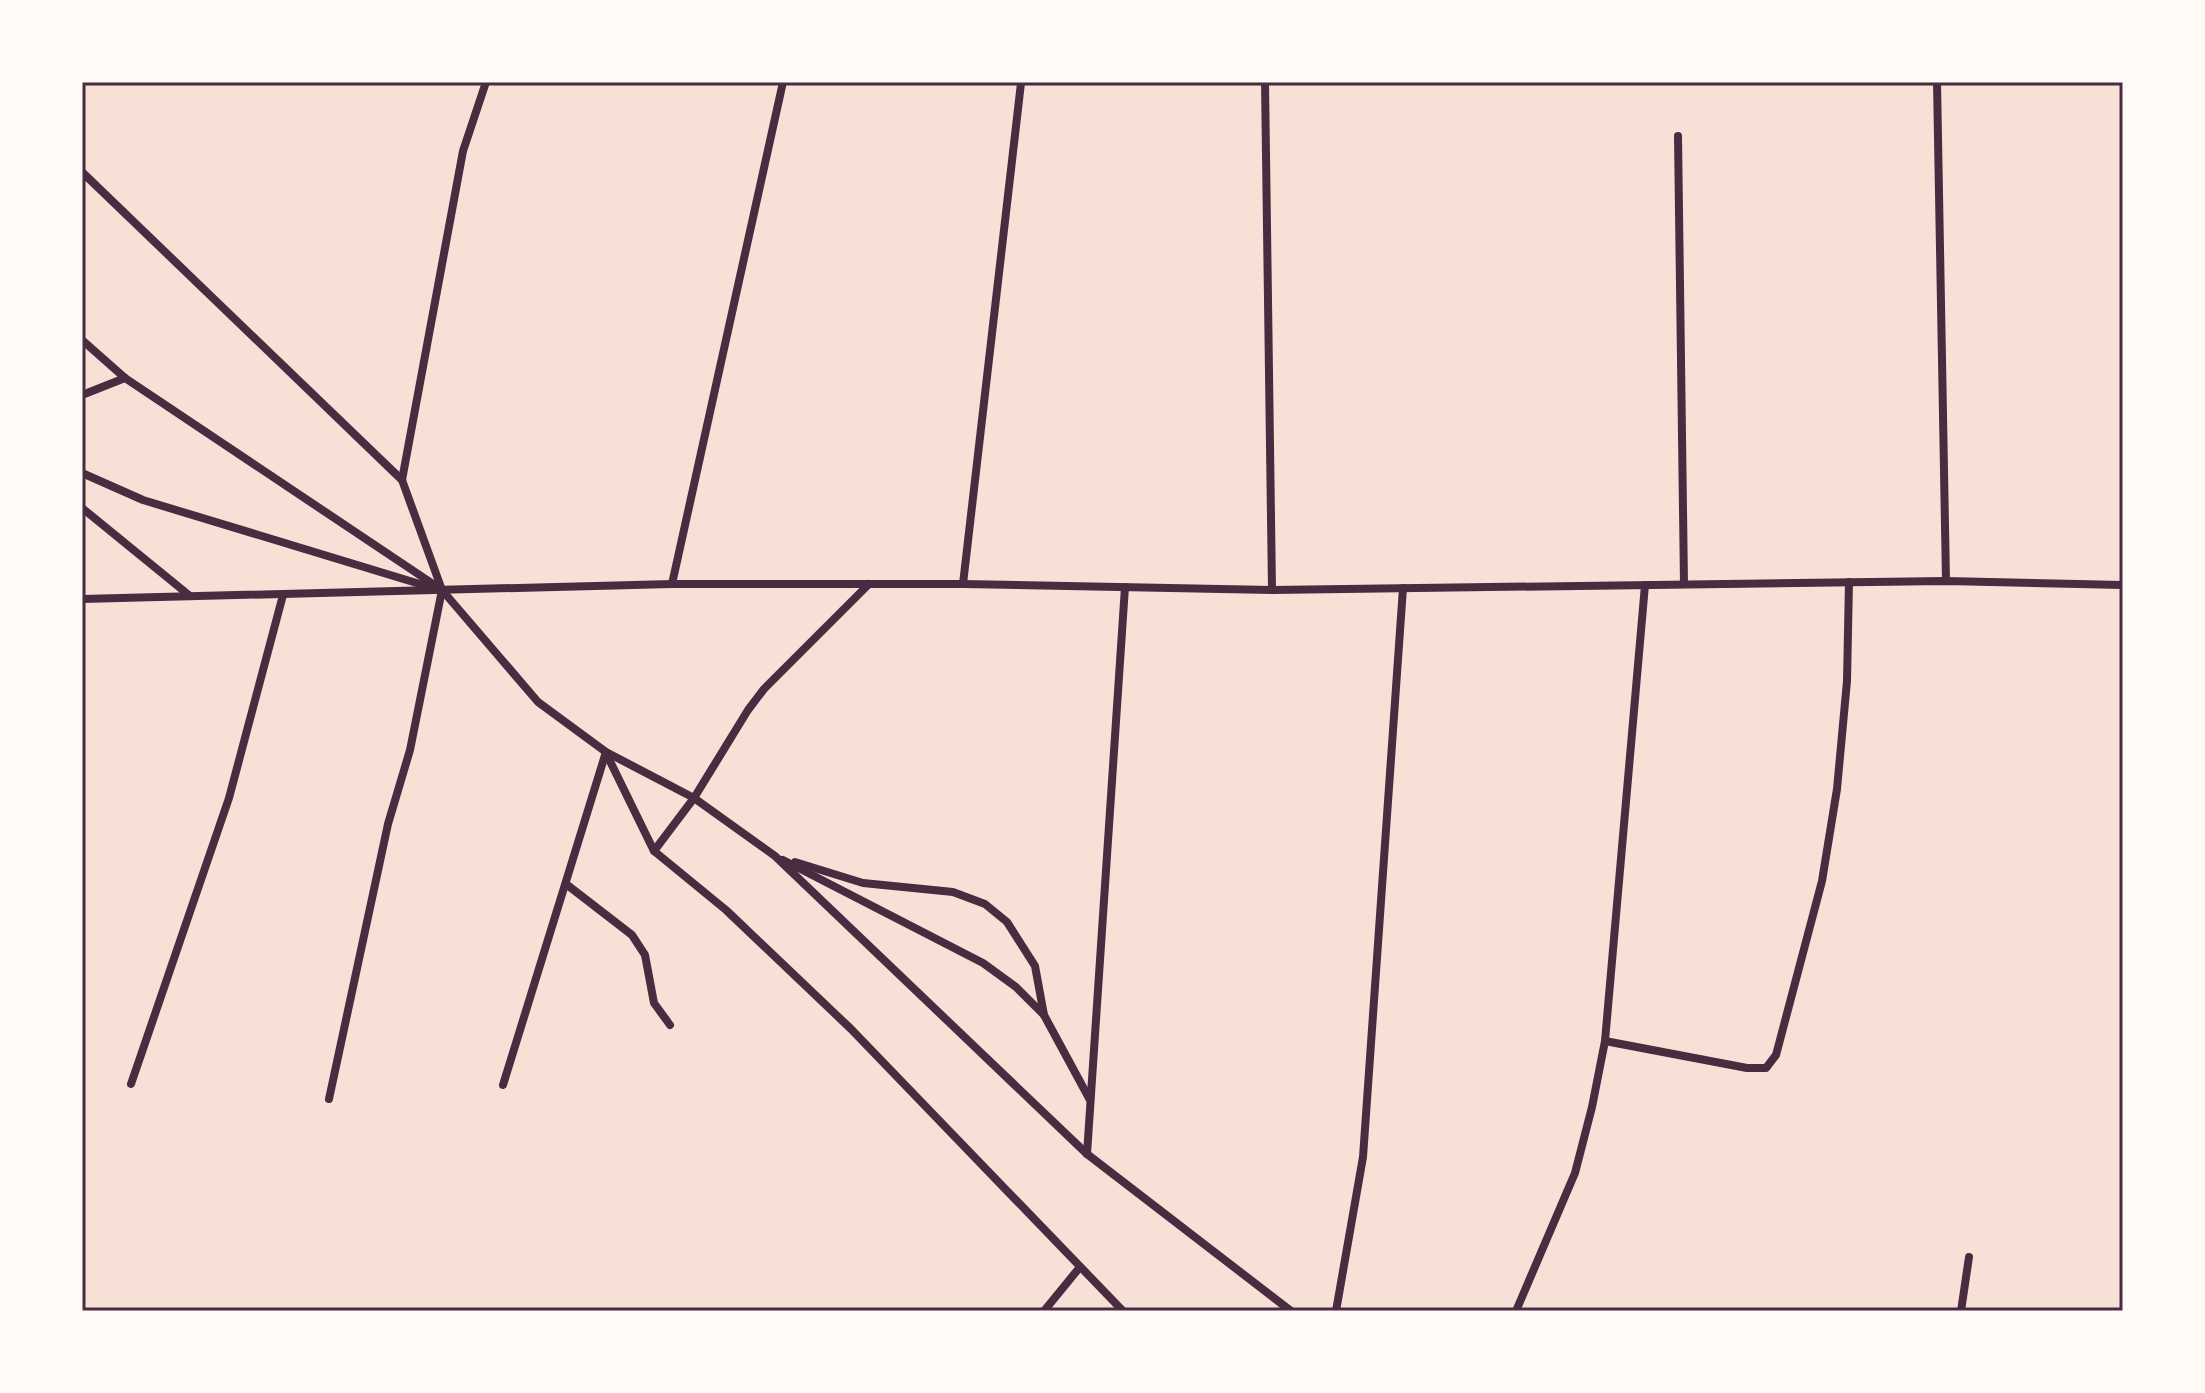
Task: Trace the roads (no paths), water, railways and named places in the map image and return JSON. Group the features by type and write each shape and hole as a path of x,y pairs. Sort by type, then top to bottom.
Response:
{"street":[{"path":"402,480 463,151 486,82"},
{"path":"672,584 783,82"},
{"path":"1265,82 1272,590"},
{"path":"1937,82 1946,581"},
{"path":"963,584 1021,83"},
{"path":"1678,136 1684,584"},
{"path":"82,172 402,480 442,590 410,750 388,824 329,1099"},
{"path":"82,340 125,378 442,590 538,702 606,752 694,798 775,856 1087,1154 1291,1311"},
{"path":"82,395 125,378"},
{"path":"82,473 143,500 442,590"},
{"path":"82,508 191,597"},
{"path":"82,599 672,584 963,584 1272,590 1946,581 2123,585"},
{"path":"1605,1041 1747,1068 1766,1068 1776,1055 1822,881 1837,789 1847,681 1849,582"},
{"path":"654,851 694,798 764,689 869,584"},
{"path":"1516,1311 1575,1173 1605,1041 1645,585"},
{"path":"1087,1154 1125,587"},
{"path":"1336,1311 1363,1157 1403,588"},
{"path":"131,1084 229,798 283,595"},
{"path":"606,752 654,851 726,910 851,1029 1123,1311"},
{"path":"503,1085 606,752"},
{"path":"775,856 983,963 1016,987 1044,1015 1090,1101"},
{"path":"775,856 863,883 953,892 985,904 1007,922 1035,966 1044,1015"},
{"path":"566,884 632,935 645,955 654,1003 670,1025"},
{"path":"1961,1311 1969,1257"},
{"path":"1044,1311 1080,1267"}]}
